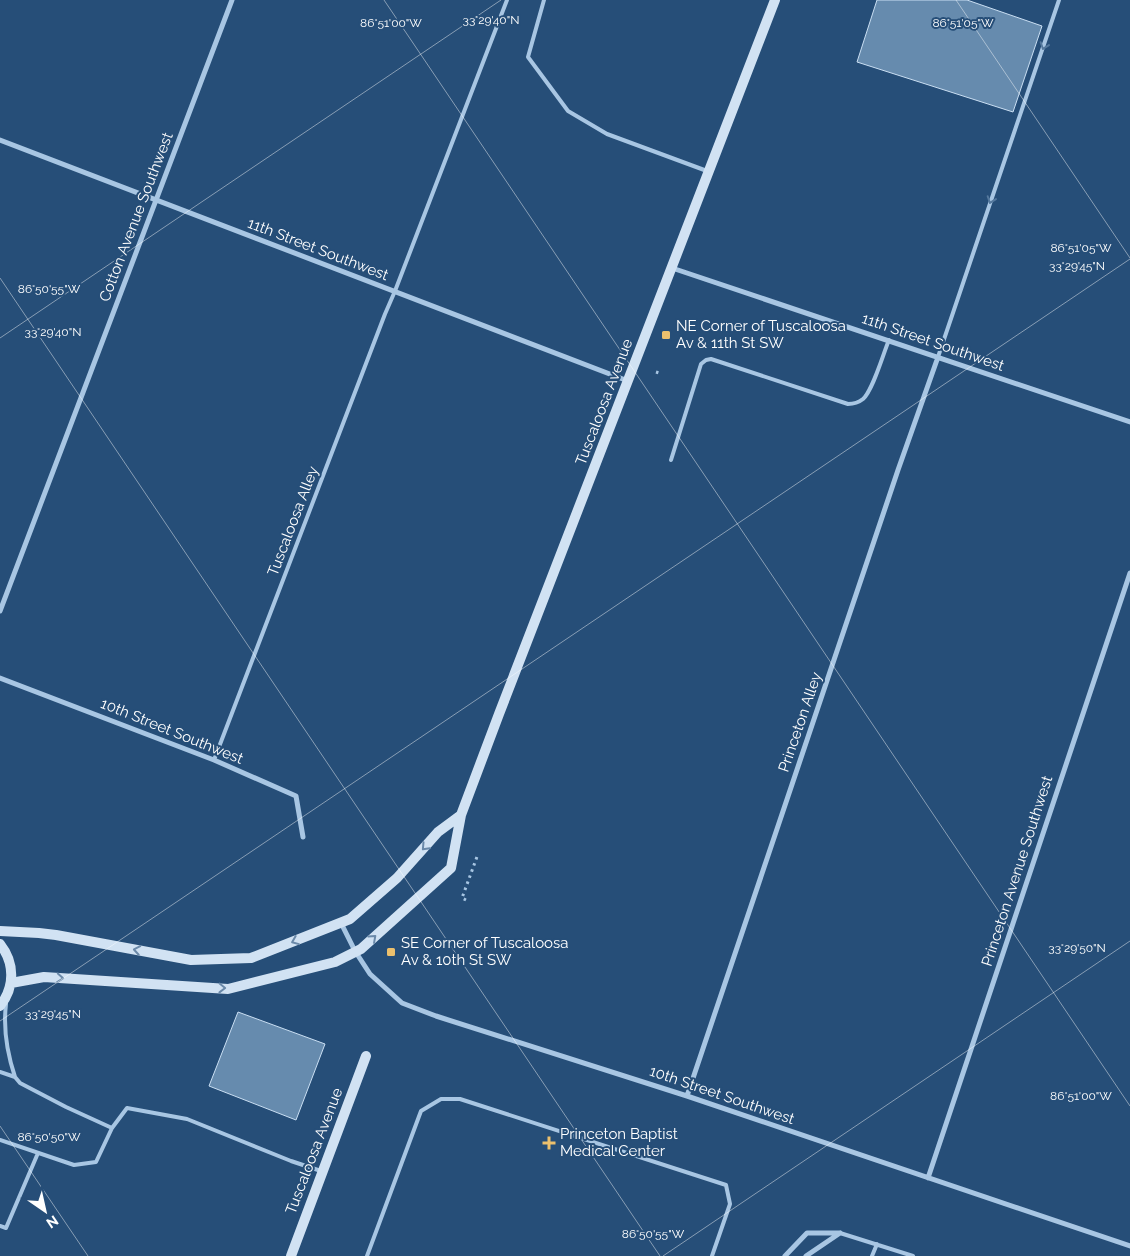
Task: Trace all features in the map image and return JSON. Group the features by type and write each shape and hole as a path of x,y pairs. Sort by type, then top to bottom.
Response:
{"street":[{"name":"Cotton Avenue Southwest","path":"0,611 232,0"},
{"name":"Tuscaloosa Avenue","path":"11,983 44,977 228,989 335,962 361,949 451,868 461,815 775,0"},
{"name":"11th Street Southwest","path":"0,140 628,381"},
{"name":"11th Street Southwest","path":"672,268 1130,422"},
{"name":"Princeton Alley","path":"688,1096 894,480 938,357"},
{"name":"Princeton Avenue Southwest","path":"928,1178 1130,573"},
{"name":"10th Street Southwest","path":"0,678 214,760 296,796 302,837"},
{"path":"0,931 56,935 191,960 252,958 350,919 397,878 438,832 461,815"},
{"name":"10th Street Southwest","path":"341,922 355,952 370,974 402,1003 436,1016 688,1096 1130,1246"},
{"path":"0,944 6,952 11,966 11,983 3,1002"},
{"name":"Tuscaloosa Avenue","path":"291,1256 366,1056"},
{"path":"785,1256 807,1233 840,1233"},
{"path":"806,1256 840,1233"},
{"path":"814,1256 816,1252 840,1233"}],"lane":[{"name":"Tuscaloosa Alley","path":"214,760 507,0"},
{"path":"544,0 528,57 568,111 607,134 709,172"},
{"path":"938,357 1059,0"},
{"path":"671,460 701,364 706,360 848,404 857,403 865,398 889,340"},
{"path":"3,1002 5,1033 10,1063 15,1077 20,1082 66,1107 112,1128"},
{"path":"0,1072 15,1077"},
{"path":"367,1256 421,1111 441,1099 460,1099 726,1185 730,1204 712,1256"},
{"path":"0,1140 74,1165 96,1162 112,1128 127,1108 187,1119 323,1172"},
{"path":"0,1226 6,1228 38,1153"},
{"path":"840,1233 913,1256"},
{"path":"872,1256 877,1244"}],"path":[{"path":"656,372 662,374"},
{"path":"466,900 462,898 478,854"}],"building":[{"path":"877,0 967,0 1042,26 1013,112 857,62"},
{"path":"238,1012 325,1044 296,1120 209,1086"}],"place":[{"name":"NE Corner of Tuscaloosa Av & 11th St SW","path":"666,335"},
{"name":"SE Corner of Tuscaloosa Av & 10th St SW","path":"391,952"},
{"name":"Princeton Baptist Medical Center","path":"549,1143"}]}
